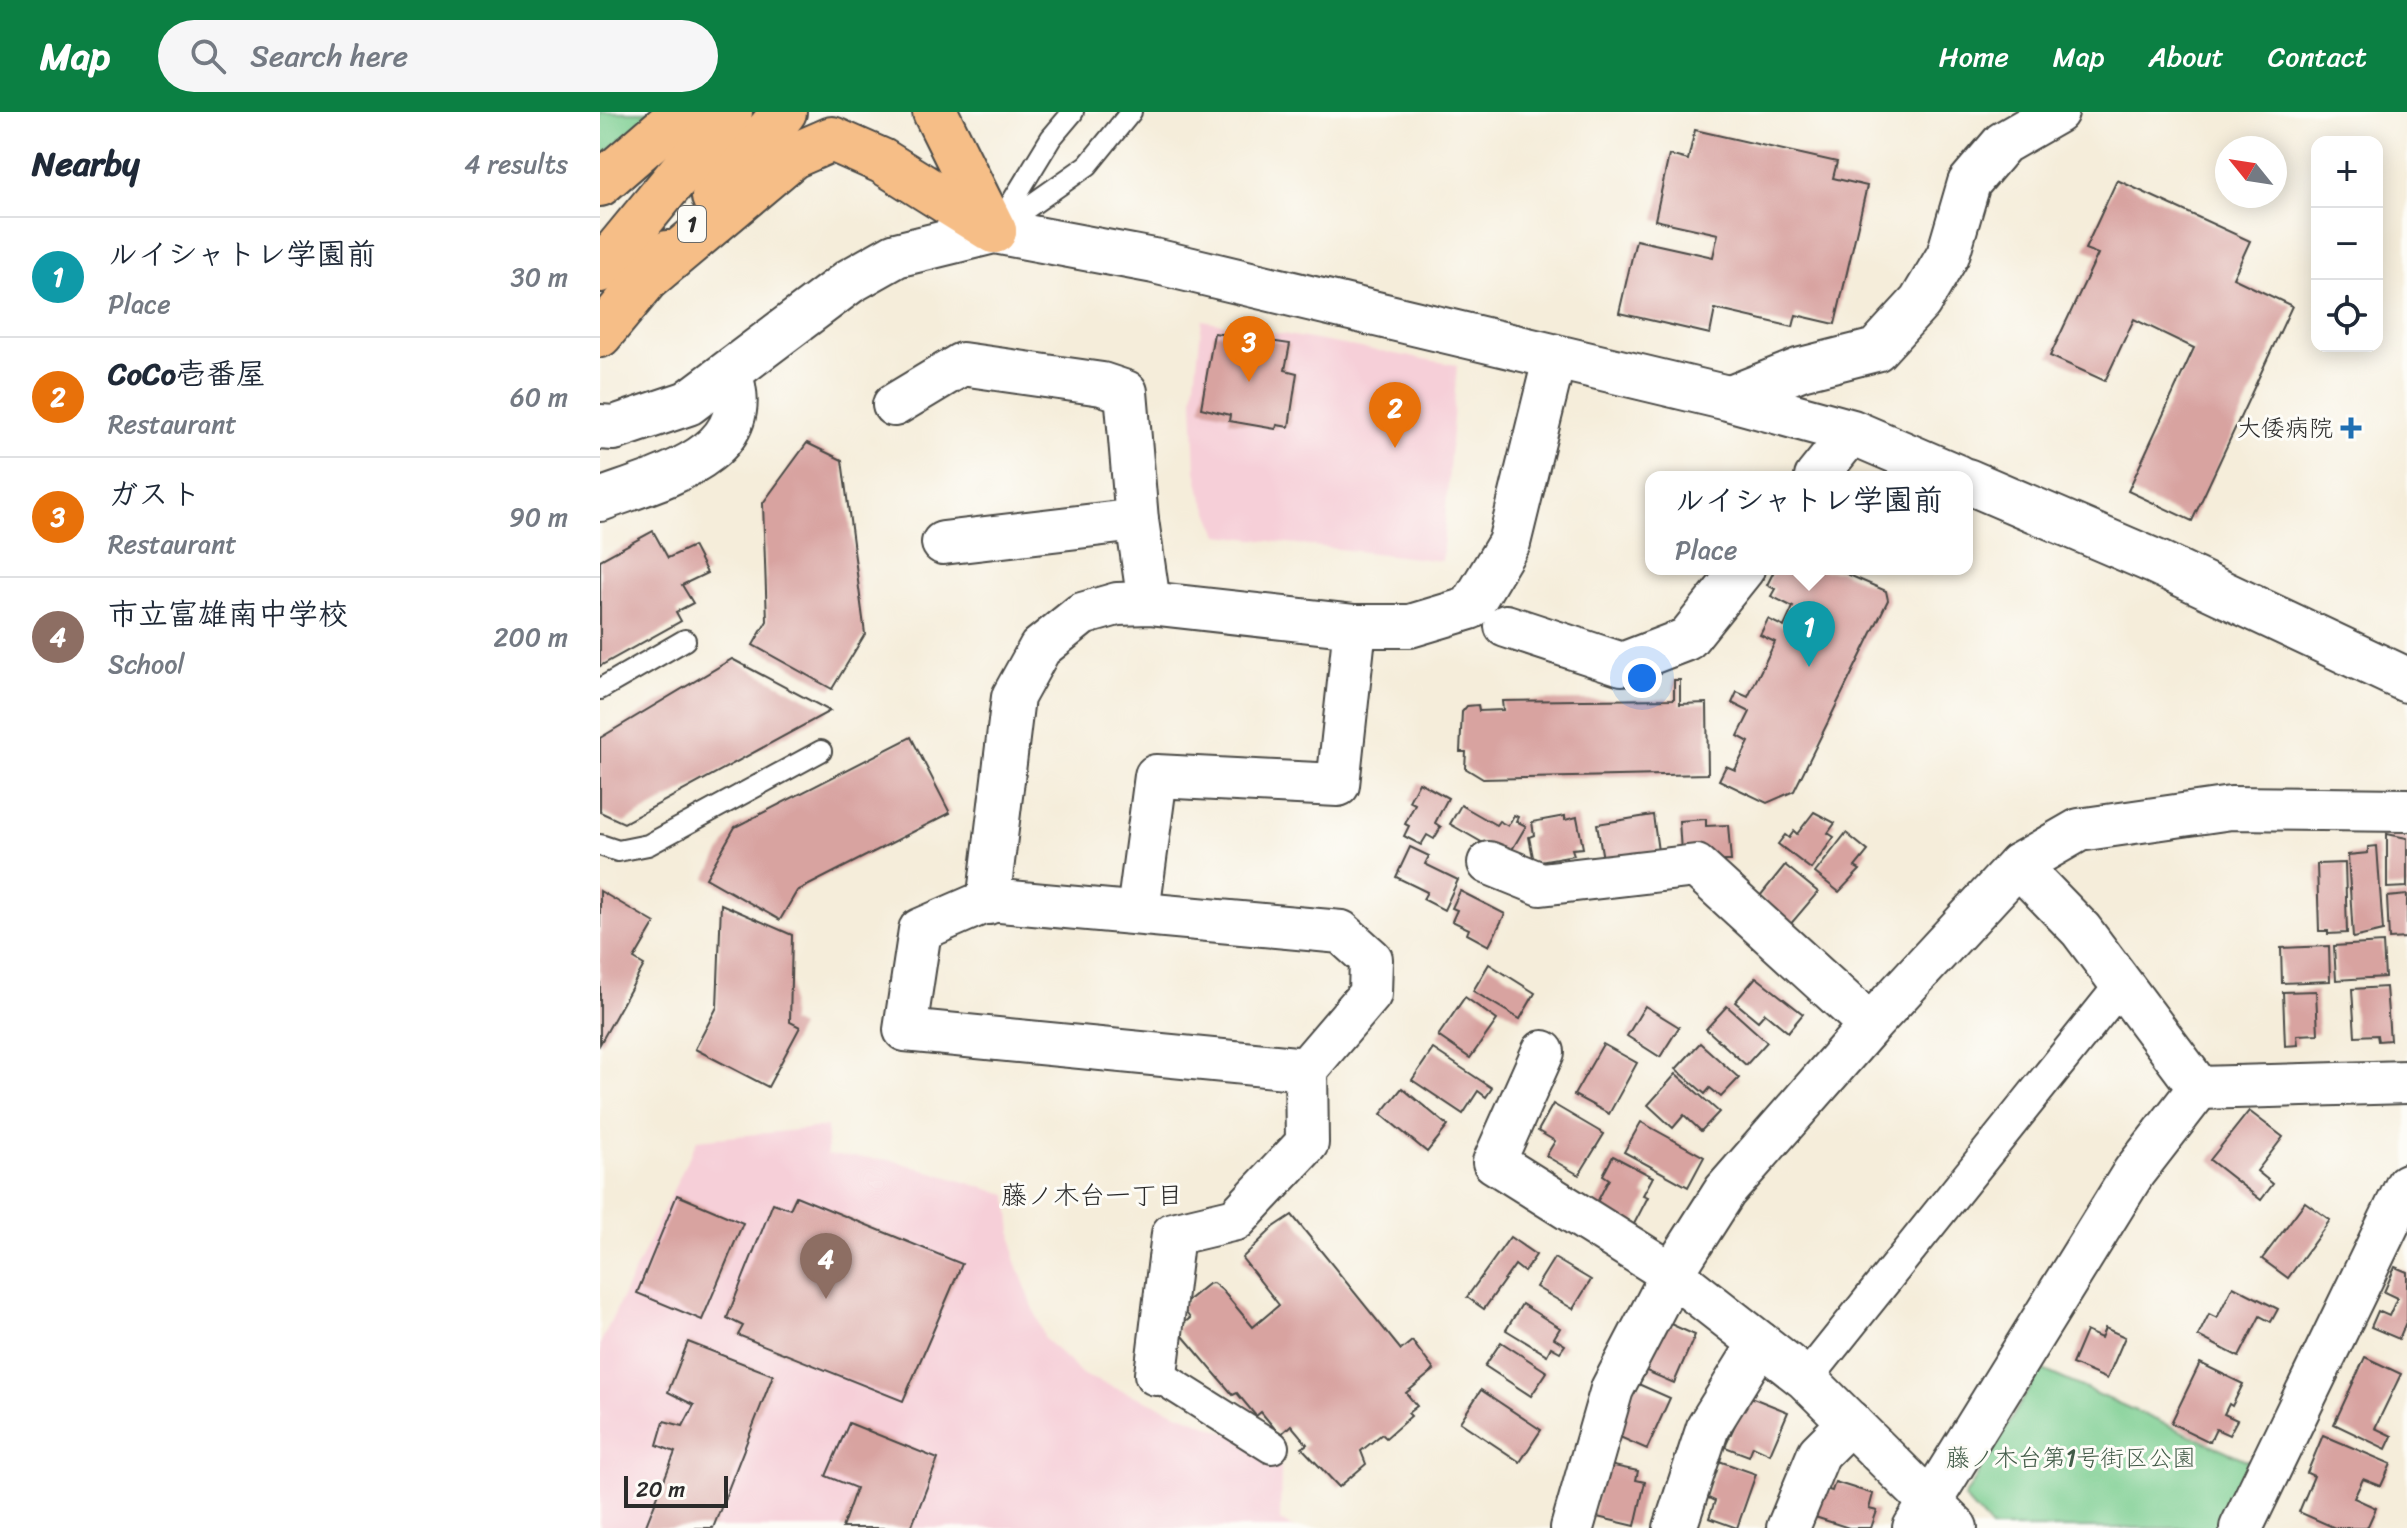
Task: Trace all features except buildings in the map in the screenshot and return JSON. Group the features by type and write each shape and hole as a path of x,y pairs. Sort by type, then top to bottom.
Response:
{"main road":[{"path":"600,184 683,112"},
{"name":"1","path":"600,270 730,112"},
{"name":"1","path":"600,335 784,112"},
{"path":"935,112 994,231"},
{"path":"649,277 793,156 832,139 882,161 994,231"}],"street":[{"path":"1728,398 1801,369 1876,350 1920,302 1948,255 1969,183 2003,143 2057,112"},
{"path":"607,428 688,403 850,281 896,255 994,231 1154,261 1728,398 1852,432 1943,471"},
{"path":"989,901 1013,697 1040,648 1082,614 1117,604 1149,603 1355,626 1410,626 1470,608 1509,543 1555,356"},
{"path":"894,405 962,364 1102,384 1126,392 1137,520 1149,603"},
{"path":"600,500 690,463 723,439 737,414 738,399 730,373"},
{"path":"1821,471 1852,432"},
{"path":"1973,484 2156,562 2407,680"},
{"path":"943,543 1137,520"},
{"path":"1506,626 1622,664 1687,639 1738,575"},
{"path":"1138,912 1156,776 1338,785 1355,626"},
{"path":"1572,1528 1612,1389 1672,1274 1725,1191 1870,1025 2018,865 2079,830 2094,827 2231,808 2407,810"},
{"path":"1489,863 1541,884 1696,866 1870,1025"},
{"path":"2018,865 2081,930 2199,1088"},
{"path":"1272,1447 1156,1374 1173,1234 1236,1219 1307,1143 1306,1069 1370,994 1371,959 1341,932 989,901 920,930 905,1030 1306,1069"},
{"path":"1806,1379 2123,983"},
{"path":"1543,1052 1494,1162 1672,1274 1806,1379 1850,1422 1933,1519 2043,1323 2134,1172 2199,1088"},
{"path":"2199,1088 2407,1082"},
{"path":"2241,1528 2407,1185"},
{"path":"1675,1528 1708,1427 1760,1343"},
{"path":"1788,1528 1819,1453 1850,1422"}],"lane":[{"path":"994,231 1051,138 1073,112"},
{"path":"994,231 1088,165 1131,112"},
{"path":"600,689 685,640"},
{"path":"600,845 618,851 648,845 821,751"}],"shaded area":[{"path":"1202,320 1457,365 1442,561 1219,535 1201,493 1196,471 1193,400"},
{"path":"827,1127 827,1155 892,1160 1008,1195 1015,1259 1045,1339 1083,1375 1245,1440 1281,1467 1280,1521 1294,1528 600,1528 600,1344 697,1140"}],"green space":[{"path":"600,112 659,112 600,157"},
{"name":"藤ノ木台第1号街区公園","path":"2041,1369 2251,1462 2219,1528 1991,1528 1964,1498"}],"place":[{"name":"ガスト","path":"1249,382"},
{"name":"大倭病院","path":"2351,428"},
{"name":"CoCo壱番屋","path":"1395,448"},
{"name":"ルイシャトレ学園前","path":"1809,667"},
{"name":"市立富雄南中学校","path":"826,1299"}],"district":[{"name":"藤ノ木台一丁目","path":"1092,1195"}]}
